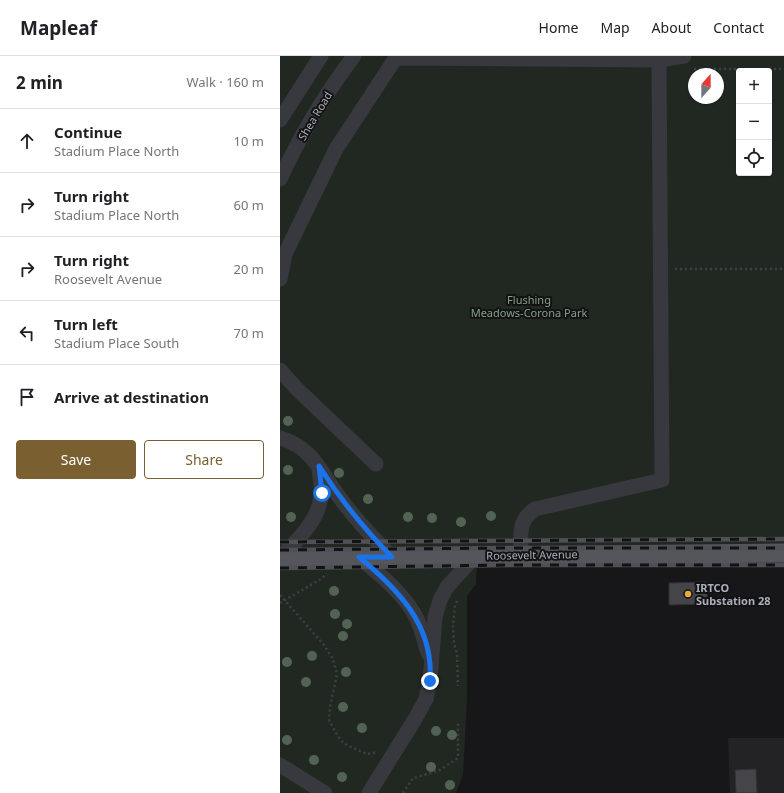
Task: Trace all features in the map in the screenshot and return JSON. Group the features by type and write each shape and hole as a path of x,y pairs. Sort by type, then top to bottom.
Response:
{"main road":[{"name":"Roosevelt Avenue","path":"280,558 784,552"}],"street":[{"path":"280,120 321,56"},
{"name":"Shea Road","path":"280,179 319,107 354,56"},
{"path":"280,279 285,254 336,149 396,57 659,60 684,56"},
{"path":"520,555 523,520 535,509 662,480 659,60"},
{"path":"280,370 297,389 376,464"},
{"path":"280,438 299,446 313,458 342,501 370,535 392,557"},
{"path":"280,558 310,524 318,509 322,493 319,466"},
{"path":"369,793 396,751 426,698 430,681 430,661 435,617 440,600 447,587 476,555"},
{"path":"359,557 374,570 409,607 419,625 430,661"},
{"path":"280,765 325,793"}],"path":[{"path":"724,69 784,69"},
{"path":"661,269 784,269"},
{"path":"280,603 321,579 331,570"},
{"path":"280,595 324,645 333,659 337,674 330,707 330,720 339,738 343,743 367,754 396,751"},
{"path":"458,686 457,653 454,643 453,625 455,606 459,596"},
{"path":"403,793 414,778 438,771 458,758 458,722"}],"shaded area":[{"path":"728,738 784,738 784,793 730,793"}],"green space":[{"name":"Flushing Meadows-Corona Park","path":"280,56 784,56 784,552 477,555 476,584 467,596 467,699 463,774 456,793 280,793"}],"building":[{"name":"IRTCO Substation 28","path":"707,582 707,604 669,605 669,583"},
{"path":"756,769 757,793 736,793 735,770"}],"railway":[{"path":"280,542 784,539"},
{"path":"280,550 784,548"},
{"path":"280,568 510,565 784,565"}],"place":[{"name":"IRTCO Substation 28","path":"688,594"}],"route":[{"path":"322,493 319,466 342,501 370,535 392,557 359,557 402,598 415,616 423,635 430,661 430,681"}]}
